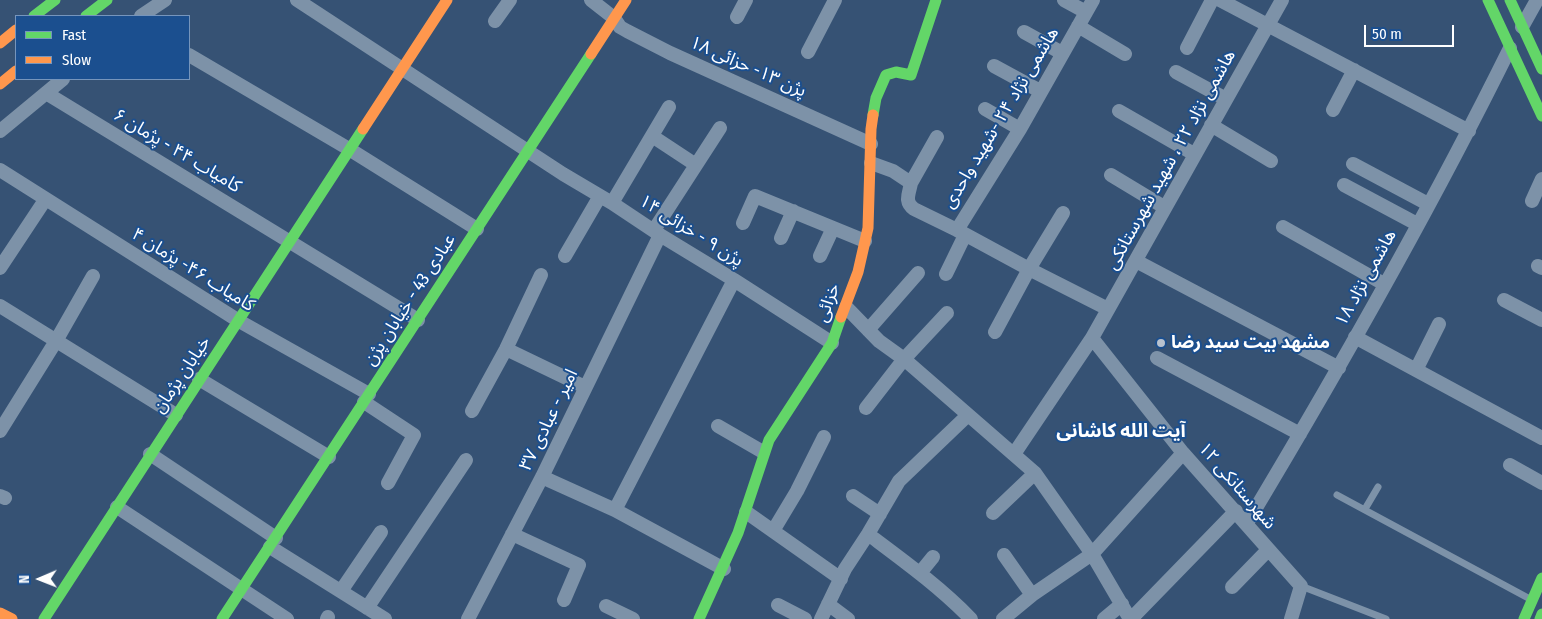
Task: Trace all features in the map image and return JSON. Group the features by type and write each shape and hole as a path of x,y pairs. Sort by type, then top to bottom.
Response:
{"street":[{"path":"35,15 55,0"},
{"path":"87,15 107,0"},
{"path":"142,15 165,0"},
{"name":"پژن ۹ - خزائی ۱۴","path":"297,0 528,152 832,343"},
{"name":"خیابان پژمان","path":"44,619 446,0"},
{"path":"495,21 510,0"},
{"name":"پژن ۱۳- حزائی ۱۸","path":"591,0 614,18 620,27 670,53 871,144"},
{"name":"عبادی 43 - خیابان پژن","path":"222,619 626,0"},
{"path":"738,17 746,0"},
{"path":"808,52 835,0"},
{"path":"1064,0 1089,6"},
{"path":"1187,48 1212,0"},
{"path":"1220,0 1469,131"},
{"name":"هاشمی نژاد ۲۲ ، شهید شهرستانکی","path":"1014,454 1092,338 1282,0"},
{"path":"1488,0 1542,116"},
{"path":"1510,0 1542,69"},
{"path":"1522,27 1537,0"},
{"name":"خزائی","path":"699,619 724,569 746,512 763,452 832,343 846,307 858,272 868,228 872,163 871,129 876,98 886,75 896,72 911,75 931,2"},
{"name":"هاشمی نژاد ۲۴ -شهید واحدی","path":"946,274 961,232 1089,6"},
{"path":"1078,26 1125,54"},
{"path":"0,43 15,31"},
{"path":"1024,32 1062,53"},
{"name":"هاشمی نژاد ۱۸","path":"1247,523 1339,368 1469,131 1510,48"},
{"path":"190,56 349,149 477,229"},
{"path":"994,66 1040,91"},
{"path":"1333,110 1354,70"},
{"path":"0,84 15,72"},
{"path":"1176,72 1226,99"},
{"path":"0,132 62,80"},
{"name":"کامیاب ۴۴ - پژمان ۶","path":"46,93 290,240 418,320"},
{"path":"565,256 652,136 669,107"},
{"path":"984,109 1020,129"},
{"path":"1119,111 1194,154"},
{"path":"1211,125 1271,161"},
{"name":"امیر - عبادی ۳۷","path":"468,619 542,476 657,232 720,128"},
{"path":"652,136 696,165"},
{"path":"937,137 911,183 907,201 909,205 1029,270 1108,309"},
{"path":"872,163 893,171 911,183"},
{"path":"1353,164 1428,204"},
{"name":"کامیاب ۴۶- پژمان ۴","path":"0,170 239,321 367,398 414,435 388,483"},
{"path":"1111,175 1164,207"},
{"path":"1532,200 1542,179"},
{"path":"1344,185 1417,224"},
{"path":"743,223 755,196 865,241"},
{"path":"0,268 45,200"},
{"path":"780,238 793,212"},
{"path":"995,332 1063,213"},
{"path":"1283,227 1384,284"},
{"path":"820,256 833,228"},
{"path":"1136,261 1339,368"},
{"path":"868,330 918,273"},
{"path":"472,411 506,349 541,275"},
{"path":"0,431 56,341 93,276"},
{"path":"615,510 734,280"},
{"path":"1504,300 1542,320"},
{"path":"0,306 176,415"},
{"path":"846,307 879,340 904,359 1036,473 1092,554 1130,619 1236,511"},
{"path":"866,408 904,359 946,313"},
{"path":"1416,370 1440,324"},
{"path":"1355,337 1542,438"},
{"name":"شهرستانکی ۱۲","path":"1092,338 1183,453 1302,586"},
{"path":"506,349 585,387"},
{"path":"1157,358 1300,434"},
{"path":"199,380 328,457"},
{"path":"821,619 841,579 899,481 968,416"},
{"path":"718,426 763,452"},
{"path":"773,532 797,491 824,437"},
{"path":"1002,619 1032,594 1092,554 1183,453"},
{"path":"150,454 341,591 386,619"},
{"path":"367,608 466,460"},
{"path":"1510,465 1542,483"},
{"path":"993,513 1036,473"},
{"path":"542,476 615,510 724,569"},
{"path":"853,496 880,514"},
{"path":"116,506 287,619"},
{"path":"746,512 841,579"},
{"path":"341,591 381,532"},
{"path":"512,534 579,565 564,600"},
{"path":"868,534 920,573 960,607 971,619"},
{"path":"1232,586 1268,550"},
{"path":"1004,555 1032,594"},
{"path":"920,573 933,558"},
{"path":"1524,619 1542,578"},
{"path":"1291,619 1302,586"},
{"path":"828,604 848,619"},
{"path":"1104,619 1122,604"},
{"path":"778,605 804,619"},
{"path":"606,606 633,619"},
{"path":"0,613 12,619"},
{"path":"1540,619 1542,614"}],"lane":[{"path":"1365,509 1378,487"},
{"path":"1337,494 1532,600"},
{"path":"1302,586 1386,619"}],"traffic: fast":[{"path":"35,15 55,0"},
{"path":"87,15 107,0"},
{"path":"873,115 876,98 886,75 896,72 911,75 936,0"},
{"path":"1488,0 1542,116"},
{"path":"1510,0 1542,69"},
{"path":"222,619 591,54"},
{"path":"44,619 363,129"},
{"path":"699,619 738,533 769,440 832,343 841,317"},
{"path":"1524,619 1542,578"},
{"path":"1540,619 1542,614"}],"traffic: slow":[{"path":"363,129 447,0"},
{"path":"591,54 626,0"},
{"path":"0,43 15,31"},
{"path":"0,84 15,72"},
{"path":"841,317 858,272 868,228 873,115"},
{"path":"0,613 12,619"}],"place":[{"name":"مشهد بيت سيد رضا","path":"1161,343"}],"district":[{"name":"آیت الله کاشانی","path":"1121,432"}]}
